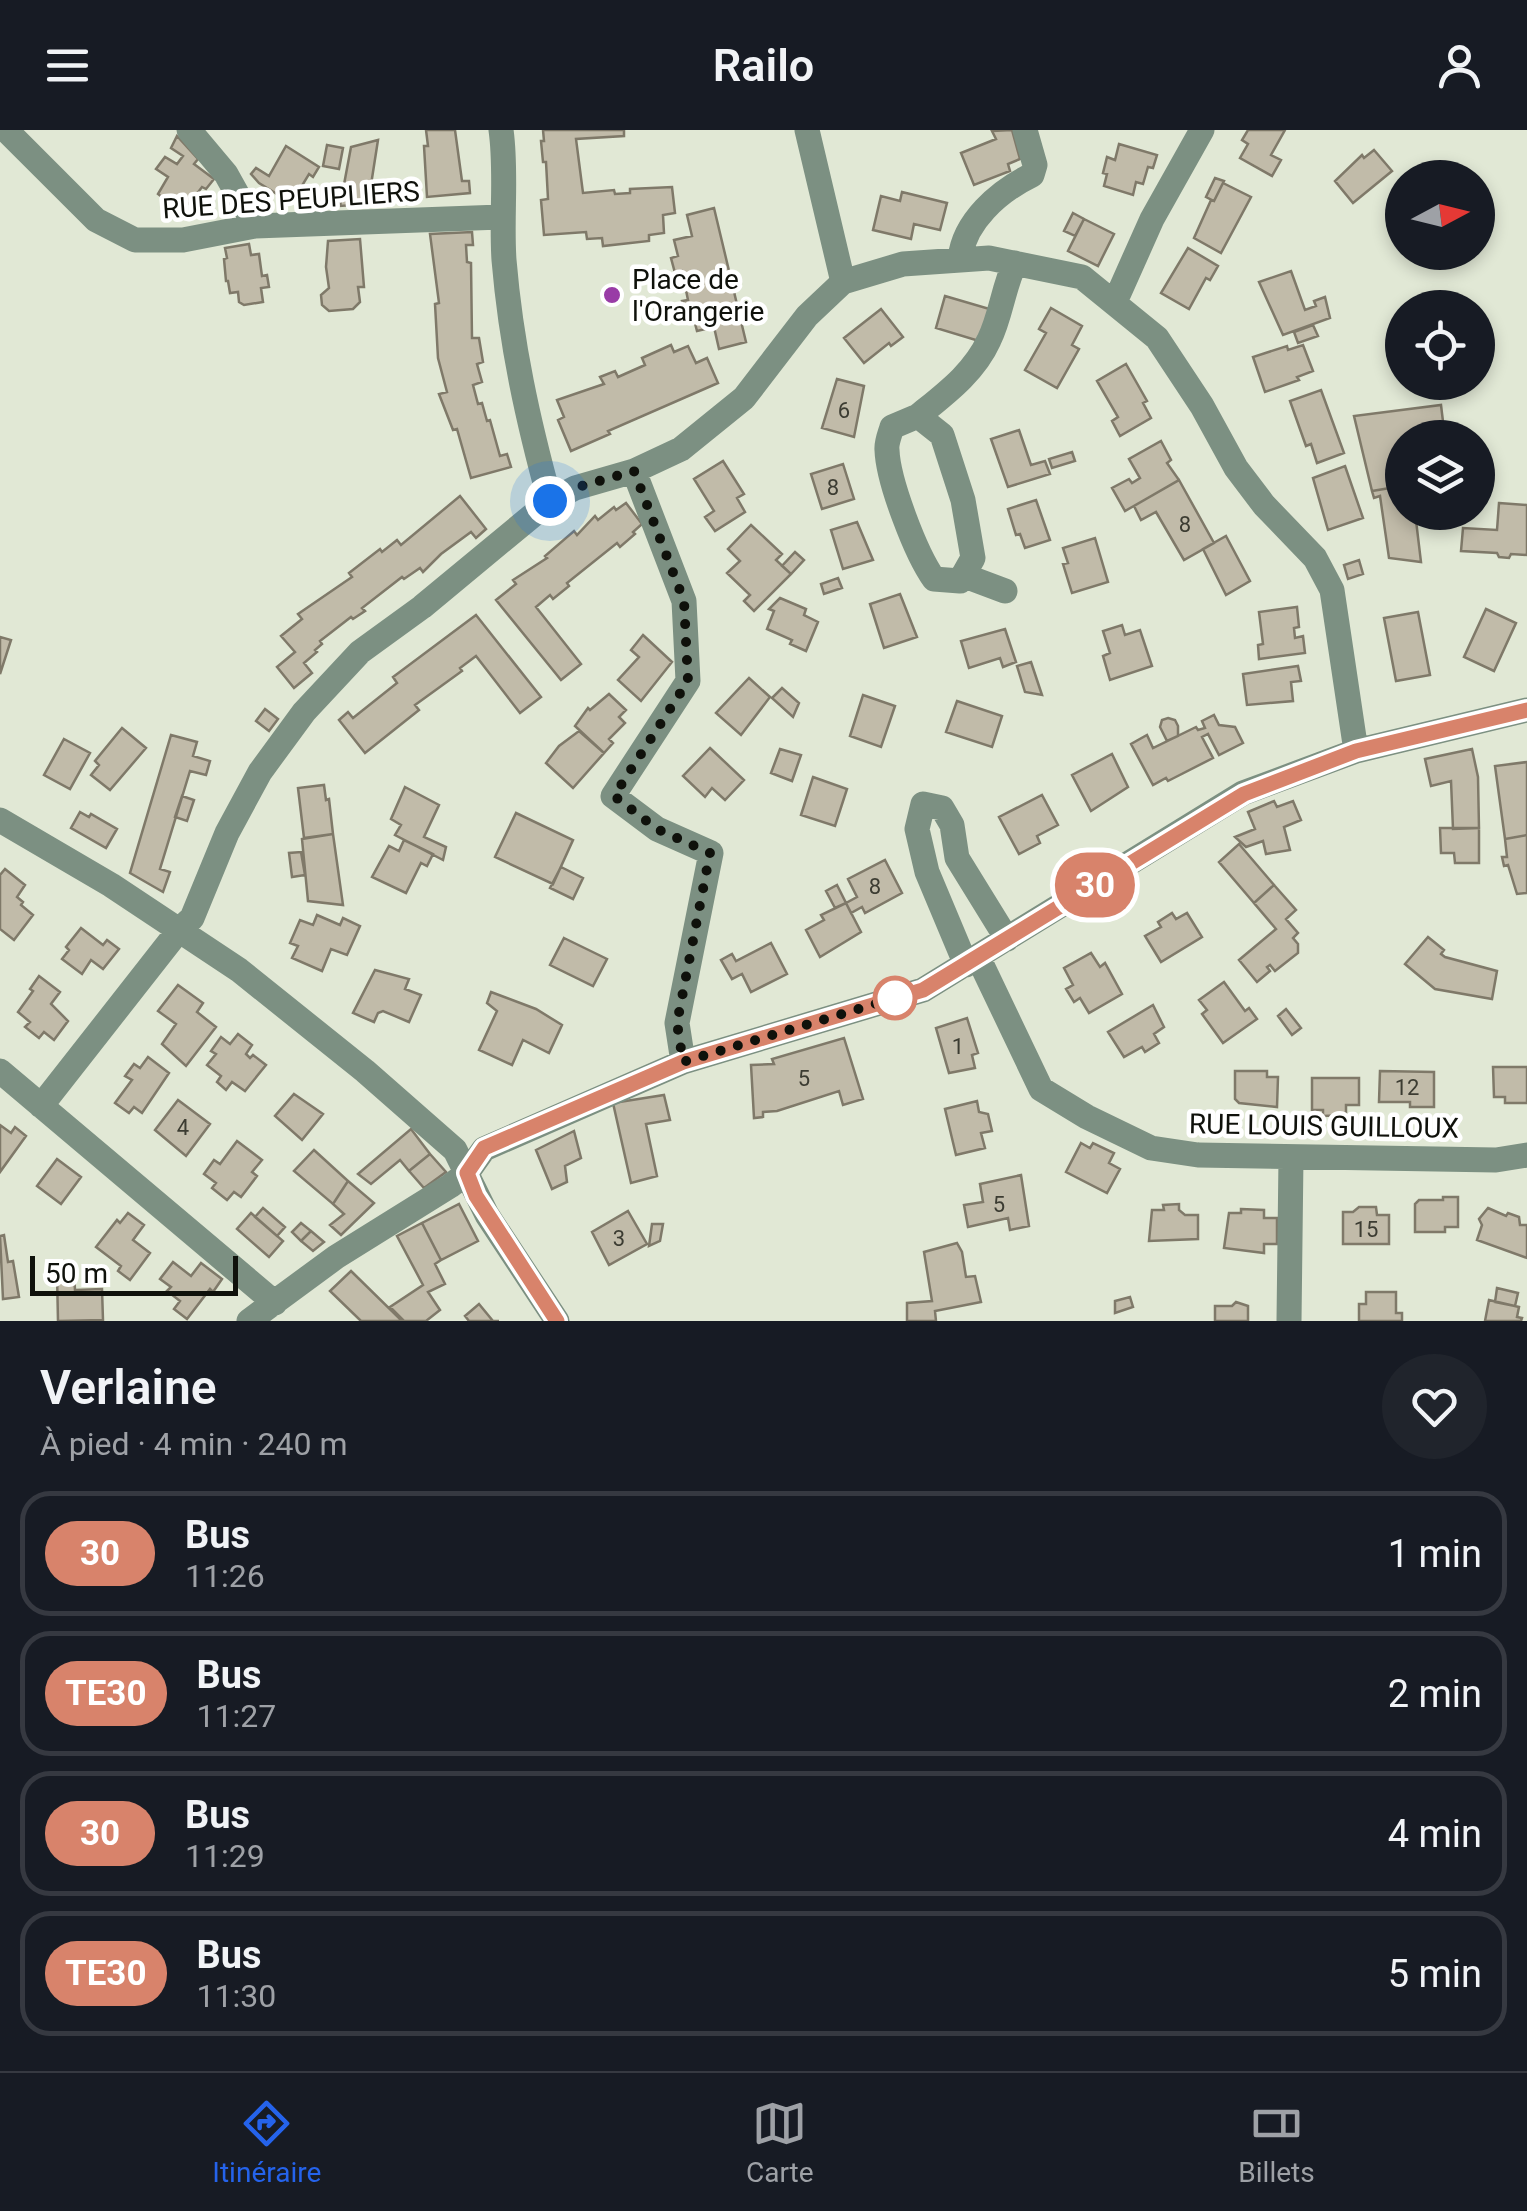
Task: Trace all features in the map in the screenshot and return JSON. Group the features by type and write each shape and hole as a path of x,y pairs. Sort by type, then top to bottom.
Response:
{"street":[{"name":"RUE DES PEUPLIERS","path":"6,130 96,220 135,240 182,240 255,226 501,217"},
{"path":"189,130 226,174 255,226"},
{"path":"501,130 501,217 512,340 524,406 550,501"},
{"path":"807,130 843,282"},
{"path":"960,260 962,240 1004,188 1032,175 1036,165 1024,130"},
{"path":"1115,302 1152,219 1202,130"},
{"path":"41,1106 178,930 192,918 227,834 260,772 304,712 360,652 550,501 575,488 634,471 681,449 744,398 808,316 843,282 903,264 990,258 1082,277 1158,338 1236,468 1264,506 1315,558 1332,590 1356,751"},
{"path":"918,416 942,434 963,500 973,558 960,581 934,578 921,561 886,448 892,427 918,416 962,380 990,341 1014,264"},
{"path":"634,471 684,601 688,681 614,796 657,829 710,853 677,1023 683,1062"},
{"path":"965,576 1005,591"},
{"path":"0,1071 260,1315 336,1257 467,1173 484,1148 683,1062 923,990 1244,794 1356,751 1527,710"},
{"name":"RUE LOUIS GUILLOUX","path":"1008,940 957,858 952,824 942,808 923,804 917,829 928,872 1042,1089 1150,1148 1198,1155 1496,1160 1527,1156"},
{"path":"0,820 111,886 238,970 365,1071 455,1150 487,1214 558,1321"},
{"path":"1288,1321 1291,1157"}],"building":[{"path":"426,130 455,130 462,181 469,181 470,193 427,197"},
{"path":"543,130 624,130 624,136 576,139 583,193 630,193 630,189 672,187 675,213 663,215 664,233 649,235 649,241 603,246 602,238 587,239 586,232 544,235 541,200 548,199"},
{"path":"1012,130 1020,159 1008,164 1010,171 974,185 961,153 996,139 992,131"},
{"path":"1248,130 1285,130 1271,155 1281,160 1272,176 1240,158 1248,144 1242,140"},
{"path":"177,136 198,159 194,164 214,179 189,204 183,201 177,209 158,194 168,177 156,169 165,157 177,164 183,156 171,148"},
{"path":"378,140 368,204 340,206 351,147"},
{"path":"1119,144 1157,155 1143,184 1136,182 1133,195 1104,186 1107,157 1115,160"},
{"path":"327,145 343,148 339,169 323,166"},
{"path":"286,146 319,167 313,177 309,174 297,194 291,190 285,199 251,174 256,168 269,176"},
{"path":"1374,150 1385,163 1385,177 1353,203 1335,181 1362,155 1364,158"},
{"path":"1215,178 1224,181 1214,201 1206,197"},
{"path":"1223,183 1251,197 1221,253 1194,238"},
{"path":"902,192 947,203 940,230 914,224 911,239 873,230 881,196 900,201"},
{"path":"714,208 746,342 719,349 714,327 697,331 693,316 686,318 682,301 688,300 682,271 675,273 671,258 678,256 674,240 692,236 687,215"},
{"path":"1073,213 1084,219 1075,236 1064,231"},
{"path":"1084,219 1114,234 1098,266 1068,251"},
{"path":"472,232 473,245 466,245 467,262 471,263 472,338 479,338 483,362 477,364 482,382 473,385 478,404 482,403 487,421 490,420 500,456 507,454 511,467 471,478 457,429 453,430 439,394 447,392 438,358 435,304 439,303 430,234"},
{"path":"360,239 364,287 358,287 360,302 353,309 329,311 322,305 321,295 329,288 328,241"},
{"path":"249,244 251,255 259,254 262,276 267,275 269,287 261,288 263,302 244,305 239,302 238,292 230,293 224,259 225,248"},
{"path":"1188,248 1218,266 1210,280 1206,278 1189,309 1161,293"},
{"path":"1291,271 1305,310 1325,297 1330,318 1283,335 1259,282"},
{"path":"945,296 993,310 979,341 936,328"},
{"path":"1051,308 1082,326 1072,345 1079,349 1057,388 1025,370 1046,333 1039,329"},
{"path":"881,309 903,337 864,363 844,338"},
{"path":"1313,325 1318,336 1298,343 1294,332"},
{"path":"671,345 674,352 688,346 696,363 707,358 718,383 571,451 558,420 564,417 557,400 604,384 600,377 615,371 618,377 645,365 642,358"},
{"path":"1303,345 1313,371 1265,392 1253,357"},
{"path":"1126,364 1147,401 1143,403 1151,418 1120,436 1112,421 1118,417 1097,381"},
{"path":"837,379 864,386 854,437 822,428"},
{"path":"1321,390 1344,453 1317,463 1311,444 1306,446 1290,401"},
{"path":"1441,405 1443,420 1385,420 1385,489 1372,491 1354,416"},
{"path":"1019,430 1031,465 1045,461 1050,474 1008,487 991,439"},
{"path":"1161,441 1171,460 1167,463 1179,480 1125,511 1112,488 1140,478 1129,459"},
{"path":"1072,452 1075,461 1052,468 1049,459"},
{"path":"723,461 744,494 737,498 745,512 715,531 705,517 714,511 694,479"},
{"path":"843,464 854,499 822,509 811,474"},
{"path":"1345,466 1363,518 1328,530 1313,478"},
{"path":"1179,480 1214,543 1184,560 1156,512 1141,520 1134,506"},
{"path":"1385,489 1385,530 1417,530 1421,562 1389,558 1380,496 1374,498 1372,491"},
{"path":"460,496 486,529 476,538 471,532 423,572 420,568 402,577 362,608 365,611 320,641 317,652 304,663 312,673 294,688 277,667 295,652 281,636 302,619 298,614 352,577 349,573 380,549 382,552 397,540 401,545"},
{"path":"1036,500 1050,540 1025,548 1020,534 1016,535 1008,509"},
{"path":"626,503 642,524 635,534 620,547 617,543 553,599 550,595 536,607 581,664 561,680 496,600 516,584 513,580 547,558 574,531 577,535 595,516 598,520"},
{"path":"1499,503 1527,505 1527,555 1511,554 1509,558 1497,553 1461,551 1463,530 1497,530"},
{"path":"857,522 873,560 843,569 831,530"},
{"path":"751,525 782,554 776,560 791,574 754,611 744,601 750,595 727,573 740,561 728,549"},
{"path":"1226,536 1250,581 1226,595 1203,549"},
{"path":"1095,538 1108,582 1072,593 1063,564 1068,563 1063,548"},
{"path":"795,552 804,560 791,574 782,566"},
{"path":"1359,560 1363,574 1348,579 1344,565"},
{"path":"838,578 842,588 824,594 821,584"},
{"path":"900,594 917,637 884,648 870,604"},
{"path":"780,598 806,609 804,615 818,622 806,651 767,629 774,611 769,609"},
{"path":"1297,607 1299,627 1294,628 1295,638 1303,636 1305,653 1259,659 1258,645 1263,644 1259,612"},
{"path":"1486,609 1516,623 1494,671 1464,657"},
{"path":"1418,612 1430,675 1396,681 1384,618"},
{"path":"476,615 541,697 520,713 476,656 415,705 419,710 365,753 339,720 348,712 353,718 397,683 393,677"},
{"path":"1122,625 1125,635 1140,630 1152,666 1110,680 1103,656 1110,653 1103,631"},
{"path":"1005,629 1016,662 1003,667 1000,658 969,668 961,641"},
{"path":"643,635 672,662 641,701 618,680 639,657 631,650"},
{"path":"0,637 11,640 0,674"},
{"path":"1031,662 1042,695 1025,692 1017,666"},
{"path":"1298,666 1301,681 1291,682 1293,701 1247,705 1243,674"},
{"path":"749,678 770,697 741,735 716,713"},
{"path":"782,688 799,703 793,717 772,698"},
{"path":"609,694 626,710 619,717 625,723 609,739 613,743 604,753 575,726 588,708"},
{"path":"863,695 895,706 881,747 850,736"},
{"path":"957,701 1002,716 992,747 946,732"},
{"path":"265,709 278,719 269,731 256,721"},
{"path":"1214,715 1219,725 1235,727 1243,743 1219,755 1208,734 1202,737 1213,758 1153,785 1131,744 1147,735 1153,748 1196,727 1205,728 1202,721"},
{"path":"1162,720 1175,720 1178,736 1167,741 1160,727"},
{"path":"122,728 146,748 110,790 91,775 99,765 95,761"},
{"path":"579,731 604,753 573,788 546,763 559,746"},
{"path":"171,735 197,742 193,756 210,761 206,775 190,771 160,869 170,872 163,892 130,873"},
{"path":"64,739 90,753 70,789 44,775"},
{"path":"710,748 744,780 725,800 712,788 705,797 683,776"},
{"path":"780,749 801,755 792,781 771,773"},
{"path":"1472,749 1478,777 1479,828 1453,829 1451,781 1431,786 1425,759"},
{"path":"1112,754 1128,787 1091,811 1072,775"},
{"path":"1527,762 1527,835 1505,839 1495,766"},
{"path":"813,777 847,789 835,826 801,815"},
{"path":"324,785 333,834 304,838 298,788"},
{"path":"405,787 439,805 424,837 446,847 443,860 395,835 401,825 391,819"},
{"path":"1042,795 1058,825 1037,836 1040,843 1019,854 999,817"},
{"path":"182,796 194,800 187,821 175,817"},
{"path":"1274,801 1277,807 1293,801 1301,820 1284,827 1290,850 1266,854 1263,841 1246,847 1235,837 1255,829 1248,812"},
{"path":"80,812 117,829 106,848 71,828"},
{"path":"516,813 573,840 553,884 495,857"},
{"path":"1440,828 1479,828 1479,863 1455,863 1454,853 1441,853"},
{"path":"333,834 343,905 308,901 302,839"},
{"path":"1527,835 1527,893 1517,894 1502,857 1507,857 1505,839"},
{"path":"404,840 433,854 427,866 421,863 406,893 372,877 389,846 399,851"},
{"path":"1239,844 1274,885 1254,903 1219,862"},
{"path":"301,852 305,875 292,877 289,853"},
{"path":"885,860 902,893 865,913 862,907 851,913 846,903 857,897 848,879"},
{"path":"561,867 583,878 573,899 550,888"},
{"path":"5,869 25,885 17,897 33,915 14,940 0,929 0,875"},
{"path":"837,885 846,903 835,908 826,891"},
{"path":"1274,885 1296,910 1286,919 1298,933 1293,938 1298,953 1275,971 1270,965 1267,967 1270,971 1257,982 1239,960 1276,929 1254,903"},
{"path":"846,903 861,932 820,957 806,930 824,920 821,915"},
{"path":"1172,913 1176,919 1187,913 1202,937 1161,962 1145,936 1161,927 1158,922"},
{"path":"317,915 340,925 343,918 360,926 347,955 331,949 322,971 292,958 298,946 290,943 300,920 313,925"},
{"path":"81,928 103,945 107,940 119,949 103,969 91,960 82,974 62,959"},
{"path":"1428,937 1444,950 1441,954 1445,957 1497,971 1492,999 1435,989 1405,964"},
{"path":"564,938 607,959 593,986 550,965"},
{"path":"771,943 787,974 751,992 742,974 732,979 721,960 732,954 736,961"},
{"path":"1091,953 1100,967 1105,963 1122,994 1089,1013 1080,998 1074,1002 1066,989 1073,985 1064,968"},
{"path":"375,970 409,979 405,989 421,995 409,1022 383,1011 374,1022 353,1013"},
{"path":"39,976 60,992 51,1004 68,1021 54,1040 44,1032 39,1038 25,1027 30,1022 18,1012"},
{"path":"1224,982 1245,1011 1249,1008 1257,1019 1223,1043 1202,1014 1207,1010 1199,1000"},
{"path":"178,985 203,1003 197,1012 216,1027 186,1066 162,1044 176,1024 158,1011"},
{"path":"491,992 536,1009 562,1025 549,1053 523,1040 512,1065 479,1050 497,1011 487,1003"},
{"path":"1153,1005 1164,1027 1154,1034 1159,1043 1145,1052 1142,1047 1124,1057 1108,1032"},
{"path":"1286,1009 1301,1028 1292,1035 1278,1016"},
{"path":"967,1018 978,1053 972,1055 975,1068 949,1073 936,1028"},
{"path":"238,1034 252,1045 246,1054 266,1065 245,1091 232,1082 226,1090 217,1082 221,1076 207,1065 216,1054 211,1051 221,1037 230,1044"},
{"path":"844,1038 863,1099 843,1105 839,1091 754,1118 751,1065 774,1064 772,1059"},
{"path":"148,1057 169,1073 142,1113 134,1107 129,1113 115,1103 132,1080 125,1076 134,1064 140,1068"},
{"path":"1493,1067 1527,1067 1527,1103 1505,1103 1505,1097 1494,1097"},
{"path":"1235,1071 1267,1071 1267,1077 1278,1077 1277,1107 1239,1103 1235,1099"},
{"path":"1380,1071 1434,1072 1434,1107 1379,1102"},
{"path":"1312,1078 1359,1078 1359,1105 1346,1105 1346,1115 1323,1116 1323,1110 1312,1110"},
{"path":"294,1094 323,1114 302,1140 275,1116"},
{"path":"664,1095 670,1120 646,1124 657,1176 631,1183 613,1103"},
{"path":"178,1100 210,1124 186,1156 155,1130"},
{"path":"977,1101 979,1112 988,1114 992,1131 981,1133 985,1148 956,1155 945,1109"},
{"path":"0,1125 11,1133 15,1127 26,1136 0,1172"},
{"path":"411,1129 430,1154 409,1171 400,1160 371,1184 358,1174"},
{"path":"574,1131 581,1158 565,1166 567,1182 552,1189 536,1150"},
{"path":"237,1141 262,1160 252,1172 257,1176 241,1197 234,1192 227,1200 212,1188 216,1183 204,1174 214,1160 220,1164"},
{"path":"1081,1143 1090,1148 1093,1143 1114,1153 1109,1163 1120,1169 1107,1193 1066,1172"},
{"path":"314,1150 348,1181 333,1204 294,1171"},
{"path":"430,1154 446,1172 424,1188 409,1171"},
{"path":"57,1159 81,1177 61,1204 37,1186"},
{"path":"1021,1175 1029,1226 1010,1230 1008,1218 968,1227 964,1205 983,1202 980,1184"},
{"path":"348,1181 374,1203 341,1235 330,1225 344,1214 333,1204"},
{"path":"1458,1197 1458,1227 1445,1227 1445,1232 1415,1232 1415,1204"},
{"path":"459,1204 478,1241 441,1260 422,1223"},
{"path":"1179,1204 1185,1215 1198,1215 1198,1239 1149,1241 1152,1210"},
{"path":"1376,1207 1377,1215 1389,1215 1389,1244 1343,1244 1343,1212"},
{"path":"263,1208 285,1227 277,1236 255,1217"},
{"path":"1488,1208 1519,1217 1520,1225 1527,1225 1527,1258 1477,1240 1482,1225 1479,1219"},
{"path":"1241,1209 1264,1210 1264,1218 1277,1218 1277,1244 1264,1244 1264,1253 1224,1248 1229,1213 1241,1213"},
{"path":"628,1211 647,1244 609,1265 592,1232"},
{"path":"128,1213 144,1225 133,1240 150,1253 130,1280 118,1271 121,1266 96,1247 117,1220 120,1223"},
{"path":"251,1213 283,1241 269,1257 237,1229"},
{"path":"301,1223 311,1231 301,1241 292,1232"},
{"path":"422,1223 441,1260 435,1264 445,1284 428,1292 440,1310 426,1321 404,1321 390,1307 423,1285 397,1236"},
{"path":"652,1224 663,1224 660,1241 649,1246"},
{"path":"311,1231 324,1242 313,1251 301,1241"},
{"path":"4,1235 19,1297 3,1299 0,1236"},
{"path":"957,1243 966,1277 975,1276 981,1302 935,1311 936,1321 907,1321 907,1303 932,1301 924,1252"},
{"path":"173,1262 191,1276 201,1263 222,1279 187,1319 174,1309 180,1301 160,1279"},
{"path":"351,1271 402,1321 361,1321 330,1291"},
{"path":"74,1273 75,1290 102,1289 103,1320 58,1321 57,1274"},
{"path":"1497,1288 1518,1293 1515,1306 1495,1302"},
{"path":"1366,1292 1396,1292 1396,1313 1402,1313 1402,1321 1359,1321 1359,1304 1366,1304"},
{"path":"1130,1297 1133,1307 1115,1313 1115,1301"},
{"path":"1489,1300 1519,1307 1517,1317 1521,1321 1485,1321"},
{"path":"1236,1302 1248,1306 1248,1321 1215,1321 1215,1306 1232,1306"},
{"path":"479,1304 493,1321 469,1321 465,1316"}],"bus line":[{"name":"30","path":"557,1321 476,1196 467,1173 484,1148 683,1062 923,990 1244,794 1356,751 1527,710"}],"place":[{"name":"Place de l'Orangerie","path":"612,295"}],"route":[{"path":"550,501 575,488 634,471 684,601 688,681 636,756 614,796 657,829 710,853 677,1023 683,1062 895,998"}]}
